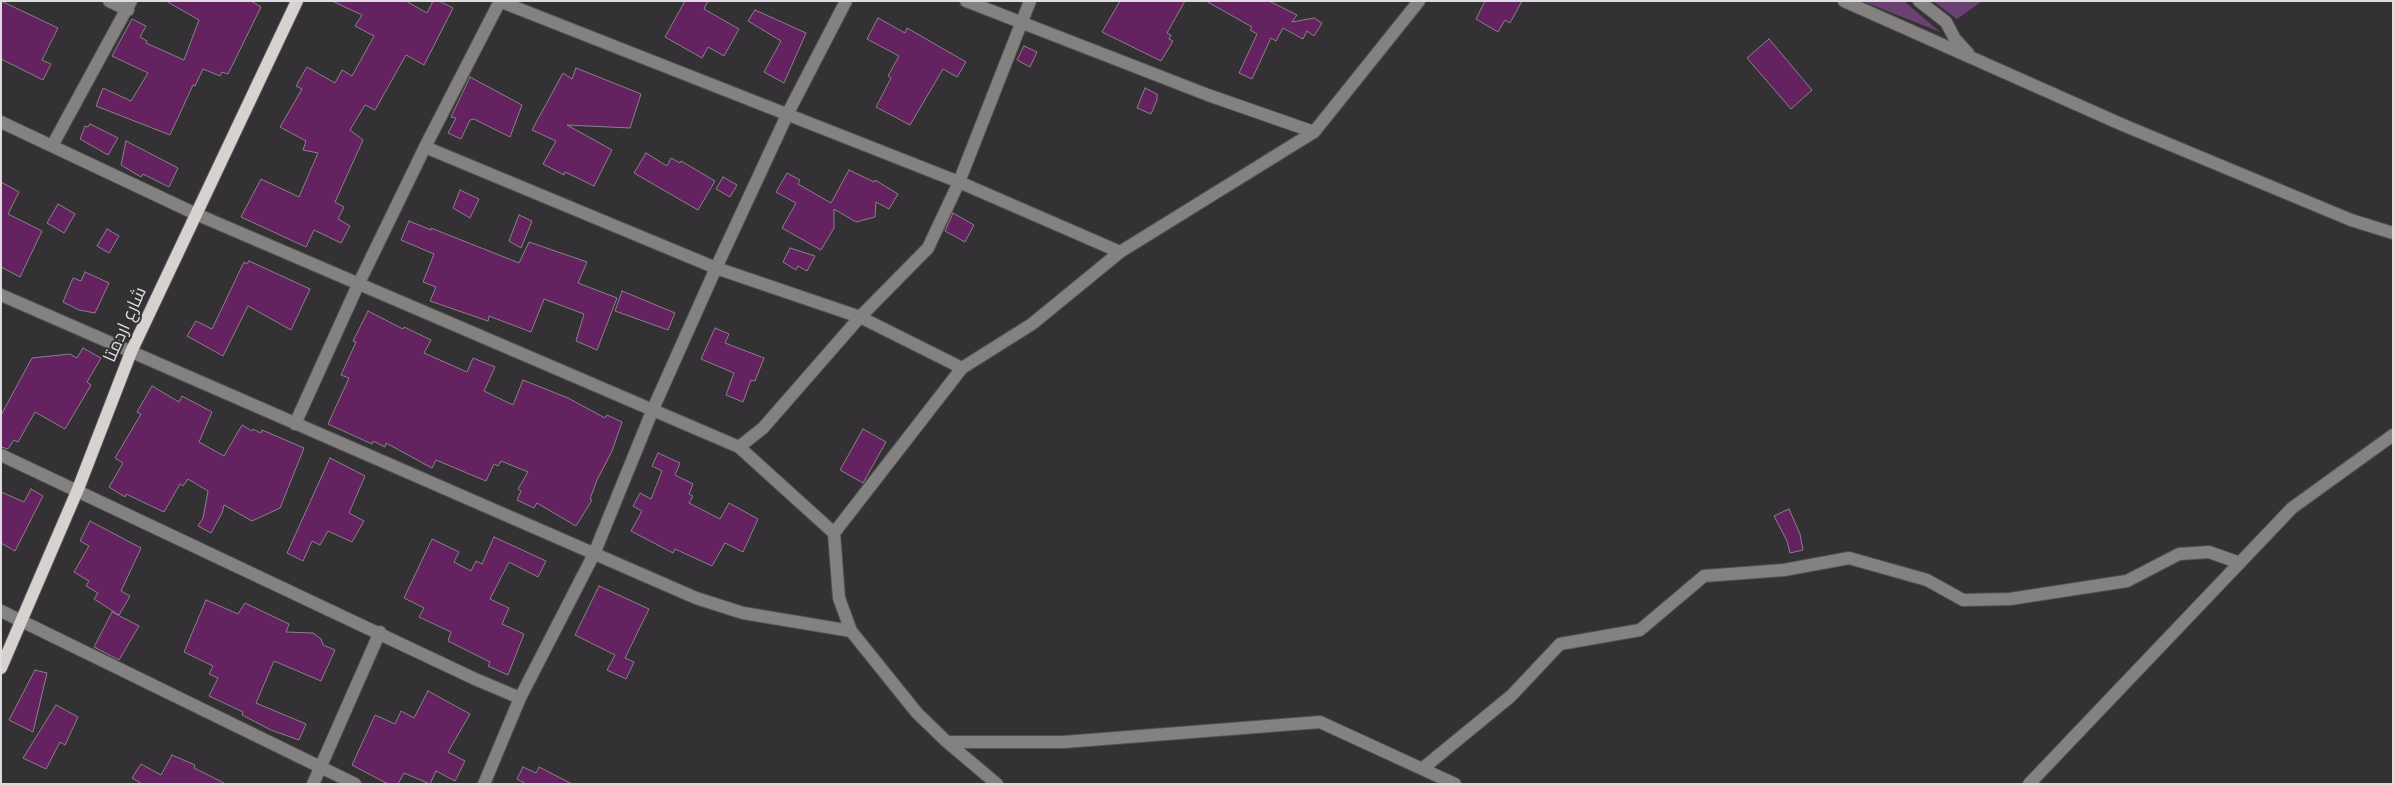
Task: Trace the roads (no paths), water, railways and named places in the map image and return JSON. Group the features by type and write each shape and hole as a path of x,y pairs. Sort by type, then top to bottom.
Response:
{"main road":[{"name":"شارع اردمتا","path":"1,668 78,489 132,352 297,1"}],"street":[{"path":"52,146 130,6 109,1"},
{"path":"294,424 358,285 425,147 500,1 958,182 1120,252"},
{"path":"484,784 520,698 594,554 653,409 716,268 788,114 846,1"},
{"path":"966,1 1208,95 1314,132"},
{"path":"739,447 763,428 860,318 928,248 958,182 1020,22 1030,1"},
{"path":"1844,1 2123,126 2351,220 2393,233"},
{"path":"1919,1 1946,22 1955,39 1971,57"},
{"path":"997,784 948,742 918,713 851,631 839,598 834,533 962,368 1032,324 1120,252 1314,132 1418,2"},
{"path":"1,122 196,214 739,447 834,533"},
{"path":"425,147 716,268 860,318 962,368"},
{"path":"1,295 696,598 743,613 851,631"},
{"path":"2029,784 2292,508 2393,435"},
{"path":"1,454 380,632 475,679 520,698"},
{"path":"1422,769 1511,696 1560,644 1640,630 1704,576 1784,570 1848,558 1927,580 1963,600 2010,599 2128,581 2179,554 2209,552 2240,563"},
{"path":"1,611 355,784"},
{"path":"314,784 380,632"},
{"path":"948,742 1064,742 1154,737 1320,722 1455,784"}]}
